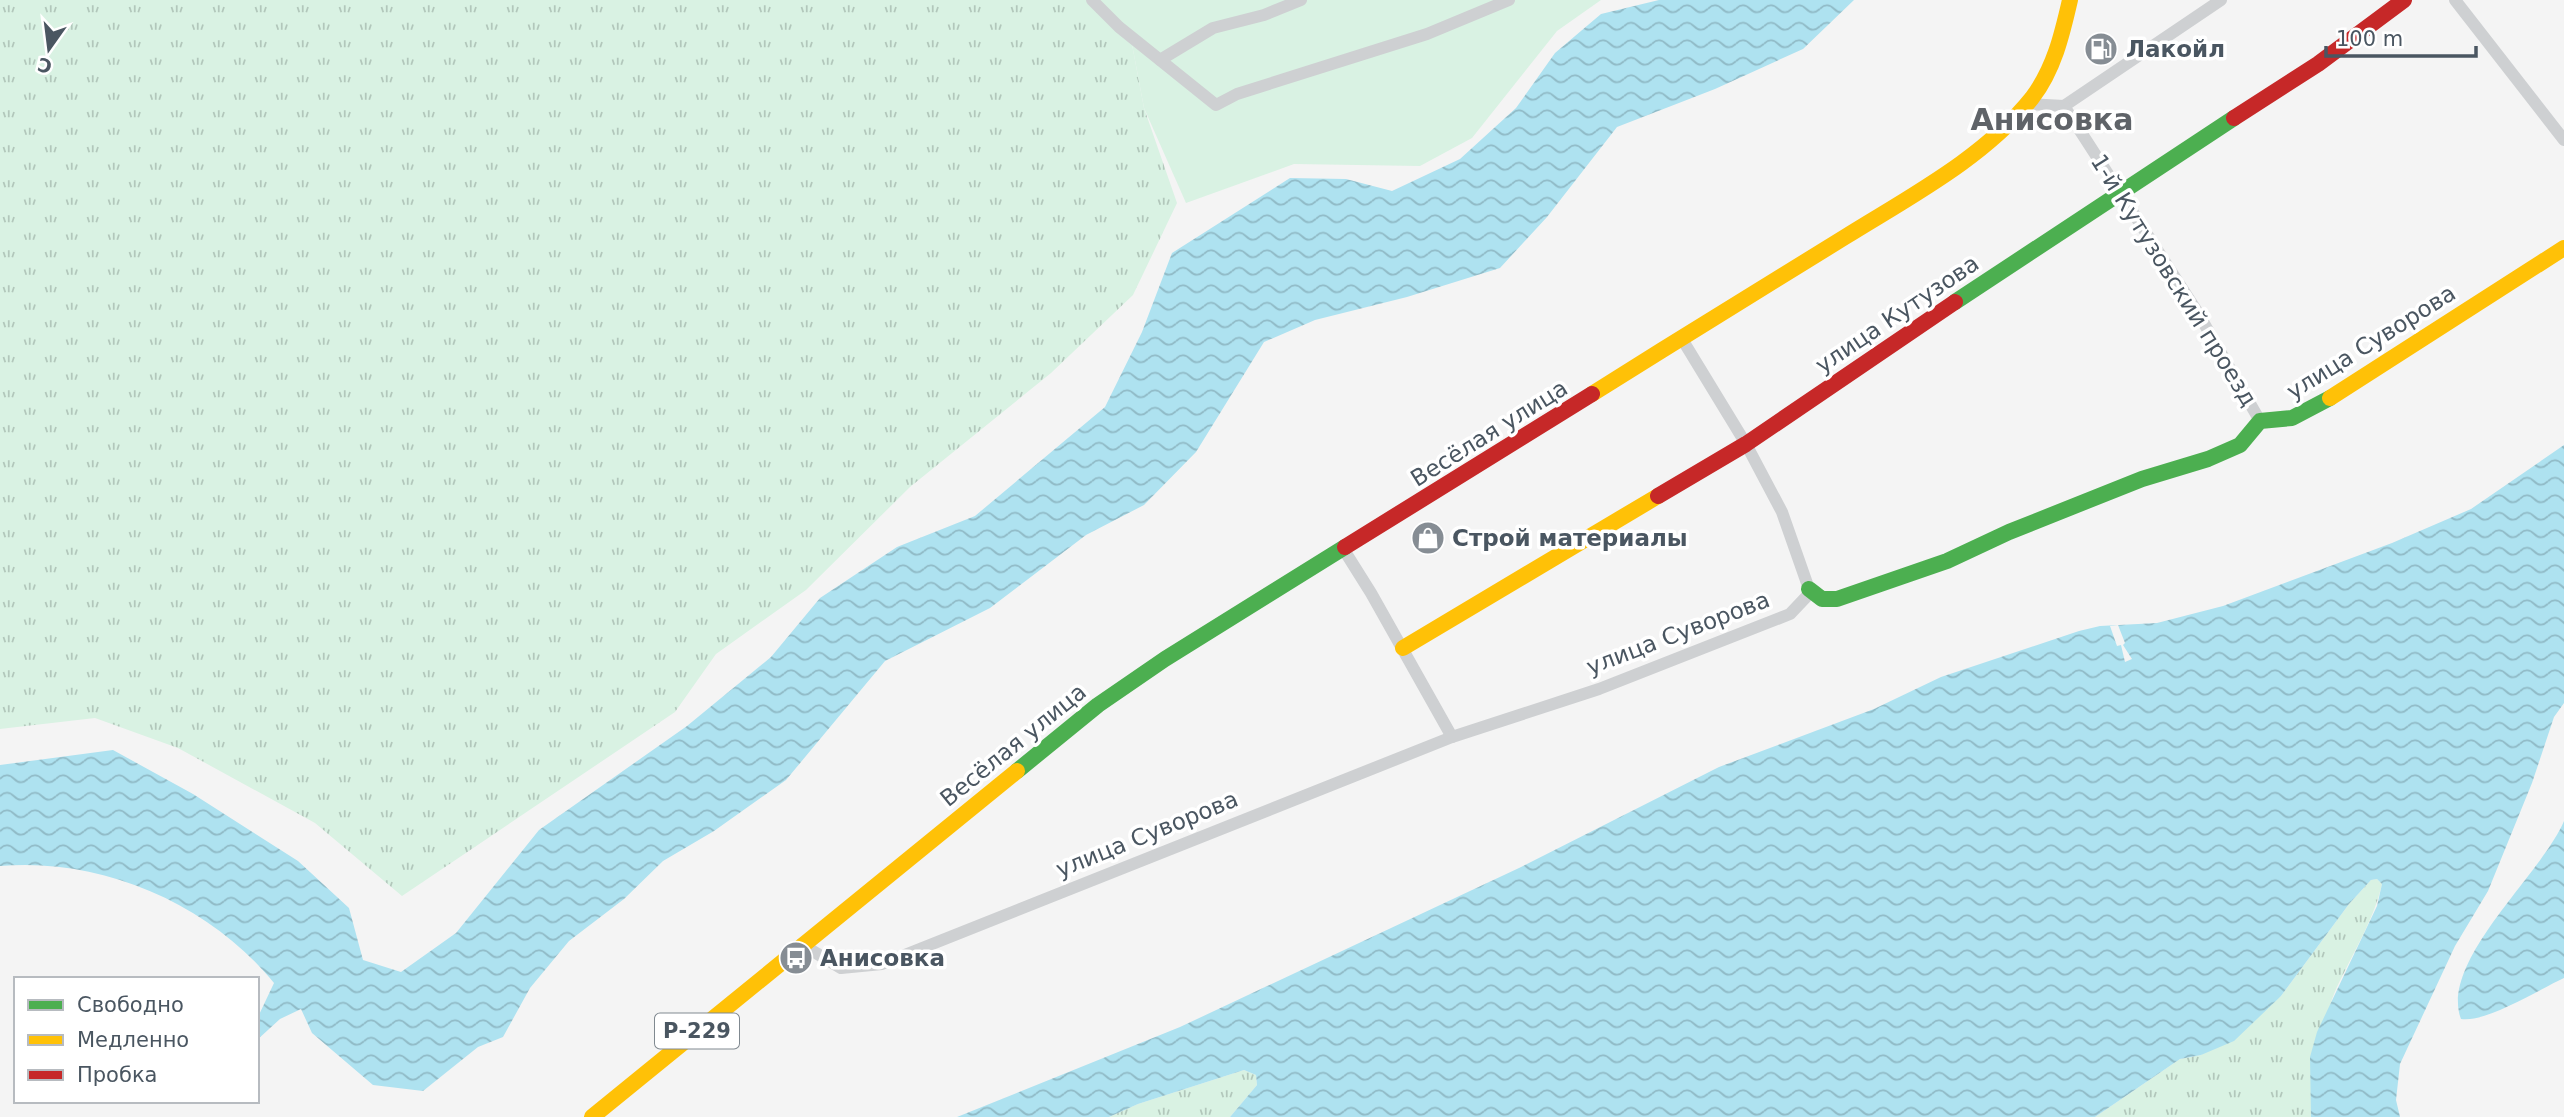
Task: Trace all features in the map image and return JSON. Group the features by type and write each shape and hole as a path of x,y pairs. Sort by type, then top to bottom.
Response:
{"street":[{"path":"1092,0 1216,105 1237,94 1427,34 1509,0"},
{"path":"1160,60 1213,28 1264,15 1301,0"},
{"name":"Р-229","path":"2028,104 2058,55 2070,0"},
{"path":"2028,104 2064,106 2221,0"},
{"name":"улица Кутузова","path":"1403,648 1746,444 2120,190 2318,64 2404,0"},
{"path":"2455,0 2564,140"},
{"name":"Весёлая улица","path":"801,944 1098,705 1165,659 1344,551 1907,198 1995,139 2028,104"},
{"name":"1-й Кутузовский проезд","path":"2064,106 2120,190 2243,387 2260,421"},
{"name":"улица Суворова","path":"2260,421 2292,418 2335,395 2564,248"},
{"path":"1682,339 1746,444 1782,512 1809,589 1822,599 1837,599 1947,561 2009,532 2142,479 2208,459 2240,445 2260,421"},
{"path":"1344,551 1403,648 1452,737"},
{"name":"улица Суворова","path":"801,944 841,968 883,964 1452,737 1599,689 1790,614 1808,595 1809,589"},
{"name":"Р-229","path":"592,1117 801,944"}],"green space":[{"path":"0,0 1092,0 1131,39 1144,108 1177,203 1133,295 1051,373 910,487 806,590 716,654 675,712 402,896 315,823 178,748 95,718 0,729"},
{"path":"1092,0 1601,0 1557,31 1472,138 1420,166 1294,164 1186,203 1144,108 1131,39"},
{"path":"2377,879 2382,884 2373,912 2340,980 2326,1020 2311,1117 2095,1117 2180,1059 2201,1055 2281,996 2349,904 2371,880"},
{"path":"1244,1070 1256,1075 1257,1085 1230,1117 1109,1117 1138,1104"}],"water":[{"path":"1659,0 1854,0 1803,49 1715,89 1617,127 1547,217 1500,268 1407,297 1315,320 1264,342 1196,452 1144,505 1086,535 990,608 885,661 786,780 714,831 663,861 624,899 569,941 530,988 503,1037 478,1047 423,1091 373,1085 312,1033 301,1009 280,1019 259,1038 259,1015 274,983 248,955 219,930 186,909 151,891 115,878 77,869 38,865 0,866 0,765 113,750 193,794 298,861 349,908 363,960 401,972 456,933 539,830 687,726 771,657 820,598 897,547 975,516 1105,407 1142,332 1172,253 1290,178 1346,179 1392,191 1460,159 1516,108 1555,53 1601,14"},
{"path":"2564,445 2564,703 2554,717 2532,783 2488,891 2455,946 2400,1064 2396,1100 2400,1117 2311,1117 2310,1057 2317,1032 2377,906 2382,884 2377,879 2371,880 2349,904 2281,996 2234,1041 2201,1055 2180,1059 2095,1117 1230,1117 1257,1085 1256,1075 1244,1070 1138,1104 1109,1117 957,1117 1180,1027 1519,868 1719,767 1874,709 1941,677 2079,631 2100,626 2157,623 2223,606 2392,543 2471,509"},
{"path":"2564,821 2564,978 2498,1011 2472,1019 2461,1019 2458,996 2465,971 2478,945 2536,866"}],"pier":[{"path":"2118,625 2125,643 2123,645 2132,659 2125,662 2121,645 2117,646 2110,626"}],"traffic: fast":[{"path":"1955,302 2234,118"},
{"path":"1809,589 1822,599 1837,599 1947,561 2009,532 2142,479 2208,459 2240,445 2260,421 2292,418 2330,398"},
{"path":"1017,771 1098,705 1165,659 1345,547"}],"traffic: slow":[{"path":"1592,394 1969,158 2013,120 2040,87 2056,51 2070,0"},
{"path":"2330,398 2564,248"},
{"path":"1403,648 1658,496"},
{"path":"592,1117 1017,771"}],"traffic: jam":[{"path":"2234,118 2318,64 2404,0"},
{"path":"1658,496 1746,444 1955,302"},
{"path":"1345,547 1592,394"}],"place":[{"name":"Лакойл","path":"2101,49"},
{"name":"Строй материалы","path":"1428,538"},
{"name":"Анисовка","path":"796,958"}],"district":[{"name":"Анисовка","path":"2052,120"}]}
